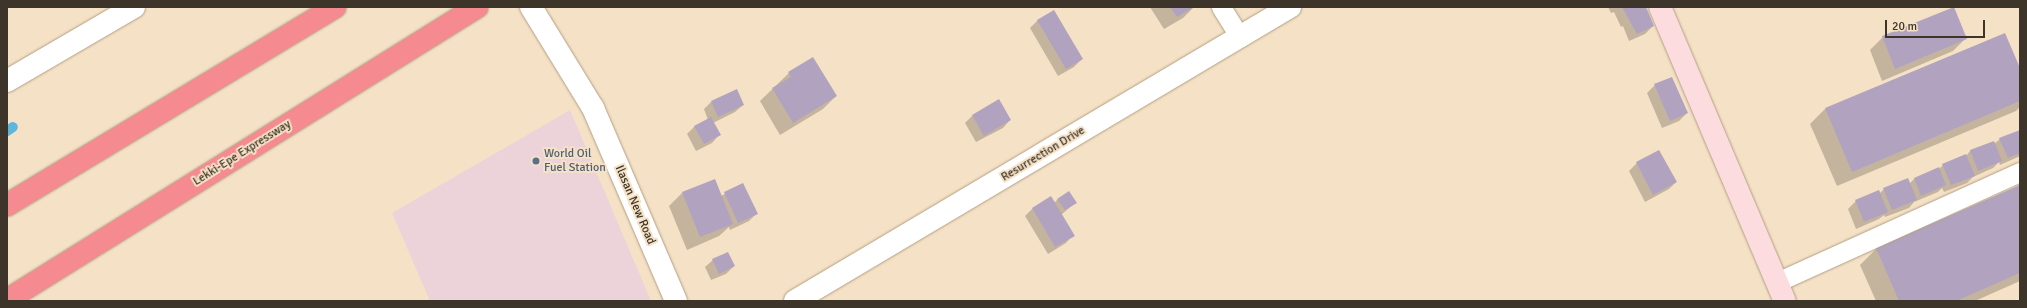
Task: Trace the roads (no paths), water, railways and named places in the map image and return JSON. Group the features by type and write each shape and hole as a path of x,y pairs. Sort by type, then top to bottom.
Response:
{"highway":[{"path":"7,205 335,7"},
{"name":"Lekki-Epe Expressway","path":"7,300 477,7"}],"street":[{"path":"7,81 134,7"},
{"name":"Ilasan New Road","path":"531,7 594,108 676,301"},
{"name":"Resurrection Drive","path":"795,301 1290,7"},
{"path":"1660,7 1781,291"}],"lane":[{"path":"1221,7 1240,37"},
{"path":"1781,291 2020,172"}],"waterway":[{"path":"7,131 13,127"}],"place":[{"name":"World Oil Fuel Station","path":"536,161"}]}
